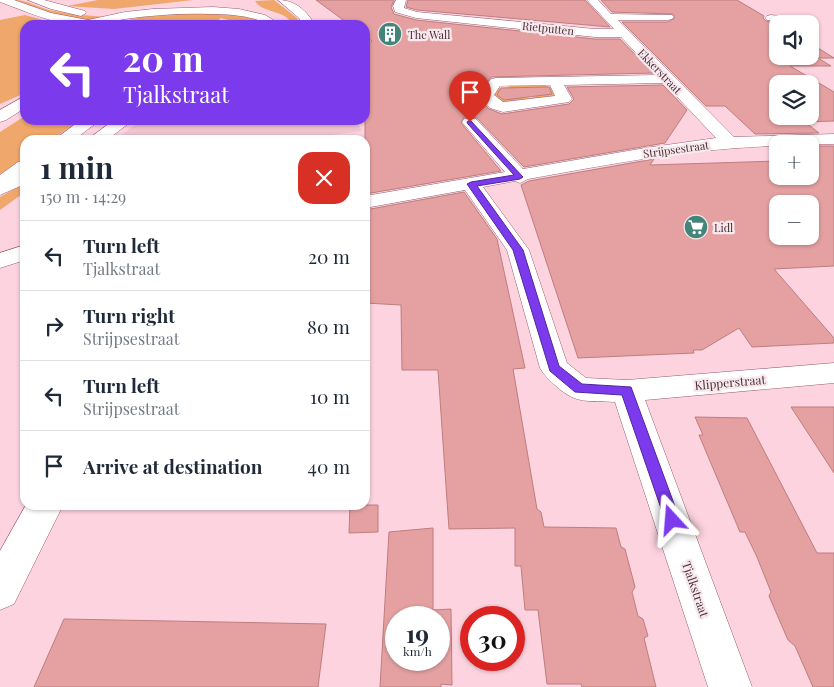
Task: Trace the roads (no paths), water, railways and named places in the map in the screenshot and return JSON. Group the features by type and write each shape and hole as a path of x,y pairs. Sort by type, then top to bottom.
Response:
{"main road":[{"path":"4,0 20,7 66,20"},
{"path":"33,0 85,12 114,13 216,0"},
{"path":"284,0 306,20"},
{"name":"Rietputten","path":"401,0 398,7 405,12 595,32 624,33"},
{"name":"Ekkerstraat","path":"592,0 729,142"},
{"path":"112,20 138,14 195,9 201,3 240,4 279,16 282,20"},
{"path":"240,4 269,20"},
{"path":"20,7 19,9 32,15 52,20"},
{"path":"468,8 472,20"},
{"path":"101,20 114,13"},
{"path":"608,18 668,17"},
{"path":"555,81 669,79"},
{"path":"0,117 20,104"},
{"path":"470,122 520,177"},
{"path":"70,135 85,125"},
{"path":"103,135 117,125"},
{"name":"Strijpsestraat","path":"370,201 520,177 645,154 729,142 834,139"},
{"path":"0,184 20,170"},
{"path":"0,189 20,179"},
{"path":"471,184 518,250 554,368 579,389 627,391"},
{"path":"0,248 20,251"},
{"path":"0,261 20,254"},
{"name":"Klipperstraat","path":"627,391 834,373"},
{"name":"Tjalkstraat","path":"627,391 730,687"},
{"path":"0,590 42,510"}],"place":[{"name":"The Wall","path":"390,34"},
{"name":"Lidl","path":"696,227"}]}
